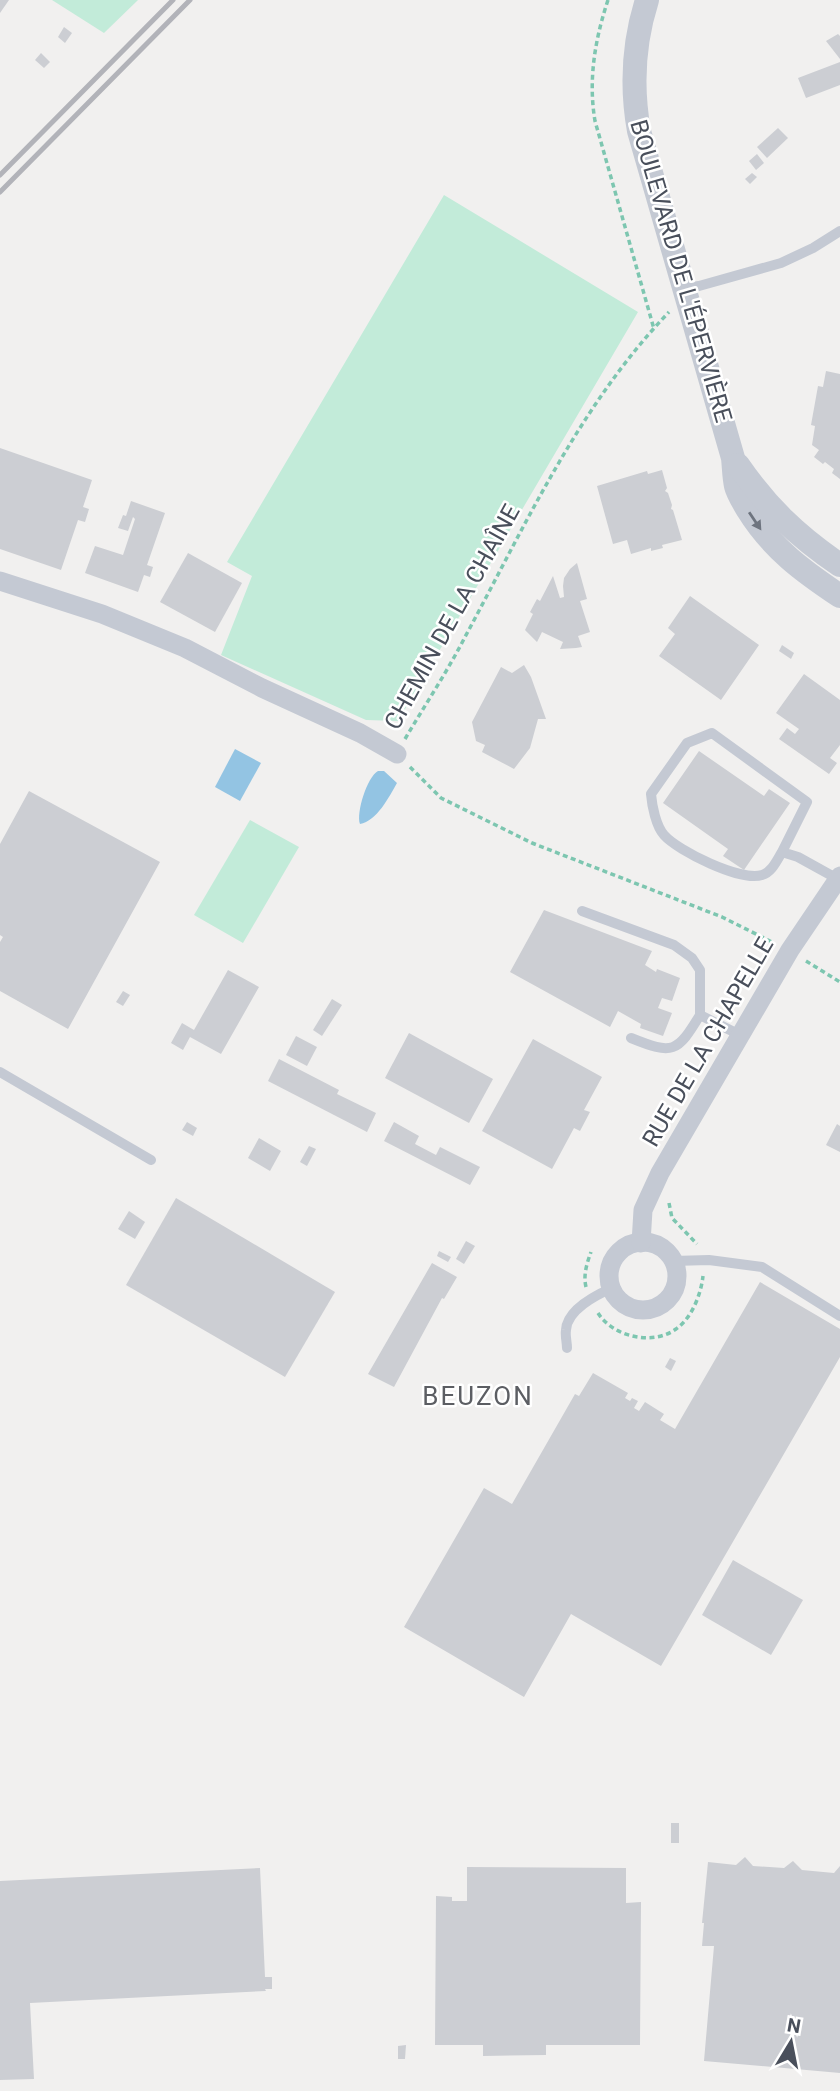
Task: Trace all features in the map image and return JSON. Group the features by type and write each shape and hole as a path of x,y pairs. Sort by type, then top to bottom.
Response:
{"street":[{"name":"BOULEVARD DE L'ÉPERVIÈRE","path":"647,0 636,39 633,68 634,101 639,131 733,458 736,487 765,536 783,555 840,596"},
{"name":"BOULEVARD DE L'ÉPERVIÈRE","path":"733,458 778,516 840,565"},
{"path":"0,581 102,614 185,648 262,688 360,733 397,754"},
{"name":"RUE DE LA CHAPELLE","path":"641,1242 641,1220 645,1201 660,1173 790,950 839,878"},
{"path":"641,1242 660,1247 673,1261 677,1272 675,1287 670,1297 657,1307 642,1310 630,1307 618,1298 612,1288 610,1273 615,1258 626,1247 641,1242"}],"lane":[{"path":"686,294 699,286 782,263 840,231"},
{"path":"712,733 807,802 782,852 773,867 764,875 752,876 734,873 680,848 662,833 651,794 687,743 712,733"},
{"path":"782,852 839,878"},
{"path":"582,911 674,945 692,958 700,970 700,1015 688,1035 678,1045 667,1049 631,1038"},
{"path":"700,1015 740,1035"},
{"path":"0,1072 151,1160"},
{"path":"673,1261 727,1261 762,1268 840,1315"},
{"path":"567,1348 565,1327 576,1312 589,1299 612,1288"}],"path":[{"path":"608,0 594,60 592,81 595,121 654,329"},
{"name":"CHEMIN DE LA CHAÎNE","path":"686,294 599,397 542,489 464,640 397,754 442,798 532,843 722,917 790,950 840,982"},
{"path":"800,970 807,961"},
{"path":"591,1252 584,1280 589,1299 601,1319 613,1328 641,1338 660,1336 677,1329 696,1301 704,1276 698,1246 672,1219 670,1199"}],"green space":[{"path":"52,0 138,0 104,33"},
{"path":"444,195 638,312 398,721 366,720 221,655 252,576 227,562"},
{"path":"250,820 299,847 243,943 194,915"}],"water":[{"path":"235,749 261,763 240,801 215,787"},
{"path":"378,771 384,771 397,783 377,813 360,824 363,796 370,780"}],"building":[{"path":"0,0 9,0 0,13"},
{"path":"64,27 72,33 65,43 58,37"},
{"path":"838,34 840,36 840,59 826,41"},
{"path":"41,53 50,62 44,68 35,60"},
{"path":"840,62 840,85 806,98 798,78"},
{"path":"778,128 788,138 767,158 757,147"},
{"path":"757,154 764,163 756,170 749,161"},
{"path":"752,173 757,177 750,184 745,179"},
{"path":"826,371 840,374 840,479 832,473 834,469 814,457 819,450 812,445 815,426 811,425 818,386 823,387"},
{"path":"0,448 92,480 83,507 89,509 85,522 78,520 61,570 0,549"},
{"path":"662,470 667,488 665,491 668,493 682,540 662,545 663,548 651,551 651,548 631,554 627,540 613,544 597,486 647,471 648,474"},
{"path":"131,501 165,513 147,565 153,567 150,577 144,575 138,592 85,573 95,546 123,555 135,519 133,517 128,531 118,528"},
{"path":"188,553 242,583 215,632 160,602"},
{"path":"577,563 587,599 580,601 590,632 578,636 582,647 560,649 563,642 542,632 537,642 525,630 533,614 530,612 537,599 540,601 553,576 560,598 564,597 564,578"},
{"path":"690,596 759,645 721,700 659,656 675,634 668,628"},
{"path":"782,645 794,653 791,659 779,651"},
{"path":"524,665 546,719 538,719 530,748 514,769 482,752 485,745 476,741 472,722 501,667 512,673"},
{"path":"804,674 840,700 840,745 830,758 837,763 829,774 779,739 787,728 795,734 799,729 776,713"},
{"path":"699,751 764,796 769,789 790,803 744,870 723,856 728,849 663,803"},
{"path":"29,791 160,862 68,1029 0,991 0,942 3,937 0,935 0,844"},
{"path":"544,910 652,951 645,965 656,972 657,969 680,978 672,1001 662,998 658,1008 672,1013 663,1036 640,1028 641,1024 618,1011 610,1027 510,972"},
{"path":"228,970 259,987 221,1054 190,1037 183,1050 171,1043 182,1023 194,1030"},
{"path":"123,991 130,995 123,1006 116,1002"},
{"path":"332,999 342,1005 322,1036 313,1030"},
{"path":"409,1033 493,1079 469,1123 385,1078"},
{"path":"296,1036 317,1047 307,1066 286,1055"},
{"path":"533,1039 602,1077 584,1110 590,1112 580,1131 574,1128 552,1169 482,1131"},
{"path":"279,1059 339,1090 337,1094 376,1113 367,1132 268,1081"},
{"path":"187,1122 197,1128 193,1136 182,1130"},
{"path":"394,1122 419,1136 415,1144 436,1155 440,1147 480,1167 470,1185 384,1141"},
{"path":"837,1124 840,1126 840,1152 826,1145"},
{"path":"259,1138 281,1151 270,1171 248,1158"},
{"path":"309,1146 316,1149 307,1166 300,1162"},
{"path":"176,1198 335,1292 285,1377 126,1285"},
{"path":"129,1211 145,1222 135,1239 118,1229"},
{"path":"466,1241 475,1246 464,1264 456,1259"},
{"path":"439,1251 451,1257 448,1262 437,1256"},
{"path":"432,1263 457,1277 444,1299 442,1298 394,1387 368,1374"},
{"path":"760,1282 840,1329 840,1357 661,1666 571,1614 524,1697 404,1627 484,1488 512,1504 575,1394 579,1396 593,1373 628,1393 625,1398 638,1401 634,1408 639,1411 645,1402 664,1414 660,1420 675,1429"},
{"path":"670,1358 676,1361 671,1371 665,1367"},
{"path":"733,1560 803,1600 771,1655 702,1615"},
{"path":"671,1823 679,1823 679,1843 671,1843"},
{"path":"745,1857 753,1866 784,1868 793,1861 802,1870 834,1873 840,1866 840,2073 704,2061 714,1946 702,1946 708,1862 736,1865"},
{"path":"467,1867 626,1868 626,1903 641,1902 640,2045 546,2045 546,2055 483,2056 483,2045 435,2045 436,1896 452,1897 452,1901 467,1901"},
{"path":"260,1868 265,1977 272,1977 272,1989 30,2003 34,2079 0,2080 0,1881"},
{"path":"406,2045 405,2059 398,2059 398,2046"}],"railway":[{"path":"0,175 173,0"},
{"path":"0,192 190,0"}],"district":[{"name":"BEUZON","path":"478,1396"}]}
